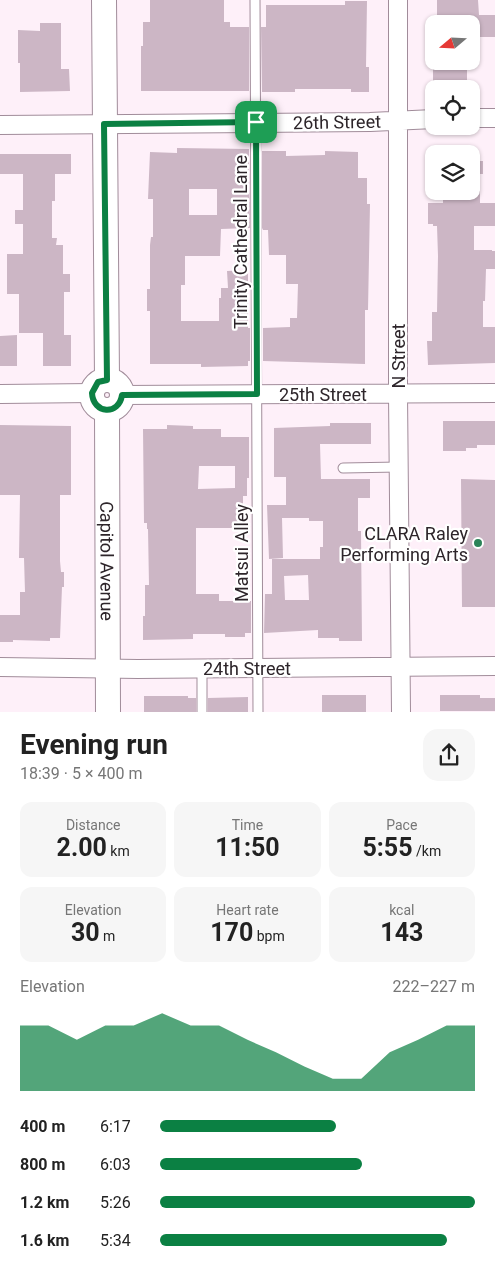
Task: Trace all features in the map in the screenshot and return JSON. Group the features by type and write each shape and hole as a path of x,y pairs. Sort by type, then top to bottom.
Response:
{"street":[{"name":"Capitol Avenue","path":"104,0 108,712"},
{"name":"N Street","path":"398,0 398,394 401,712"},
{"path":"480,118 495,118"},
{"name":"26th Street","path":"0,125 425,120"},
{"name":"25th Street","path":"0,394 398,394 495,392"},
{"name":"24th Street","path":"0,667 401,668 495,666"}],"lane":[{"name":"Trinity Cathedral Lane","path":"255,0 257,394"},
{"name":"Matsui Alley","path":"257,394 258,712"},
{"path":"343,468 399,467"},
{"path":"202,668 202,712"}],"building":[{"path":"150,0 224,0 224,22 230,22 230,27 249,27 249,91 141,91 143,22 150,22"},
{"path":"437,0 478,0 479,15 437,15"},
{"path":"345,1 367,1 366,67 369,67 369,92 351,92 351,89 295,89 295,92 262,92 261,27 266,27 266,5 345,5"},
{"path":"480,15 495,15 495,37 480,37"},
{"path":"40,23 61,23 61,69 69,69 70,91 20,92 18,30 40,31"},
{"path":"433,70 467,70 467,80 433,80"},
{"path":"177,148 249,149 250,228 221,229 220,256 185,256 185,285 181,285 181,321 219,321 221,288 228,288 227,271 248,270 250,361 248,361 248,366 201,367 201,364 150,364 150,311 147,311 147,289 150,289 153,199 148,199 150,152 177,153","holes":["189,189 217,189 217,215 189,215"]},
{"path":"262,151 286,151 286,156 325,155 325,151 358,152 358,178 367,178 367,204 370,204 368,310 365,310 365,364 263,361 263,328 290,327 290,318 297,318 298,284 286,284 286,255 269,255 268,230 263,230 262,228"},
{"path":"0,154 71,154 71,174 55,174 55,201 52,201 52,238 57,238 56,245 63,245 63,274 70,274 70,292 64,292 64,335 71,335 71,366 43,366 43,333 19,333 19,294 7,294 7,254 23,254 23,224 15,224 15,210 23,210 23,174 0,174"},
{"path":"480,161 483,161 483,174 480,174"},
{"path":"443,200 480,200 480,203 495,203 495,226 474,226 474,250 495,251 495,269 486,269 483,327 495,327 495,363 428,365 427,341 432,341 432,312 437,312 438,256 437,226 428,224 428,203 443,203"},
{"path":"17,335 17,366 0,366 0,336"},
{"path":"443,421 495,421 495,445 477,445 477,448 466,448 466,451 443,451"},
{"path":"330,423 371,423 371,444 320,444 321,479 370,479 370,498 358,498 358,531 361,531 362,641 339,641 339,638 318,638 318,630 264,633 265,594 272,594 272,559 320,559 320,547 323,547 323,521 309,521 309,518 282,518 283,558 269,559 267,505 286,505 286,477 274,477 274,428 330,426","holes":["308,575 309,600 285,600 284,576"]},
{"path":"0,425 71,426 71,495 60,495 60,561 61,572 64,572 64,587 62,587 60,638 50,638 50,641 13,640 13,642 0,642 0,615 20,615 20,592 25,592 24,558 19,558 20,495 0,495"},
{"path":"167,425 193,426 193,429 221,429 221,437 249,437 249,478 247,478 247,496 243,496 243,528 196,528 196,594 219,594 219,601 251,601 251,633 245,633 245,637 225,637 225,634 193,634 193,639 143,640 145,585 149,585 148,529 147,523 144,523 143,429 167,429","holes":["199,466 235,466 235,488 198,489"]},
{"name":"CLARA Raley Performing Arts","path":"461,479 495,480 495,607 462,607"},
{"path":"322,695 366,695 366,712 322,712"},
{"path":"440,695 480,695 480,698 495,698 495,711 440,711"},
{"path":"144,696 188,696 188,698 196,698 196,712 144,712"},
{"path":"248,697 248,712 208,712 208,698"}],"place":[{"name":"CLARA Raley Performing Arts","path":"478,543"}],"route":[{"path":"256,122 257,394 122,395 118,405 114,408 105,410 96,406 92,397 93,388 98,382 107,380 104,124 256,122"}]}
